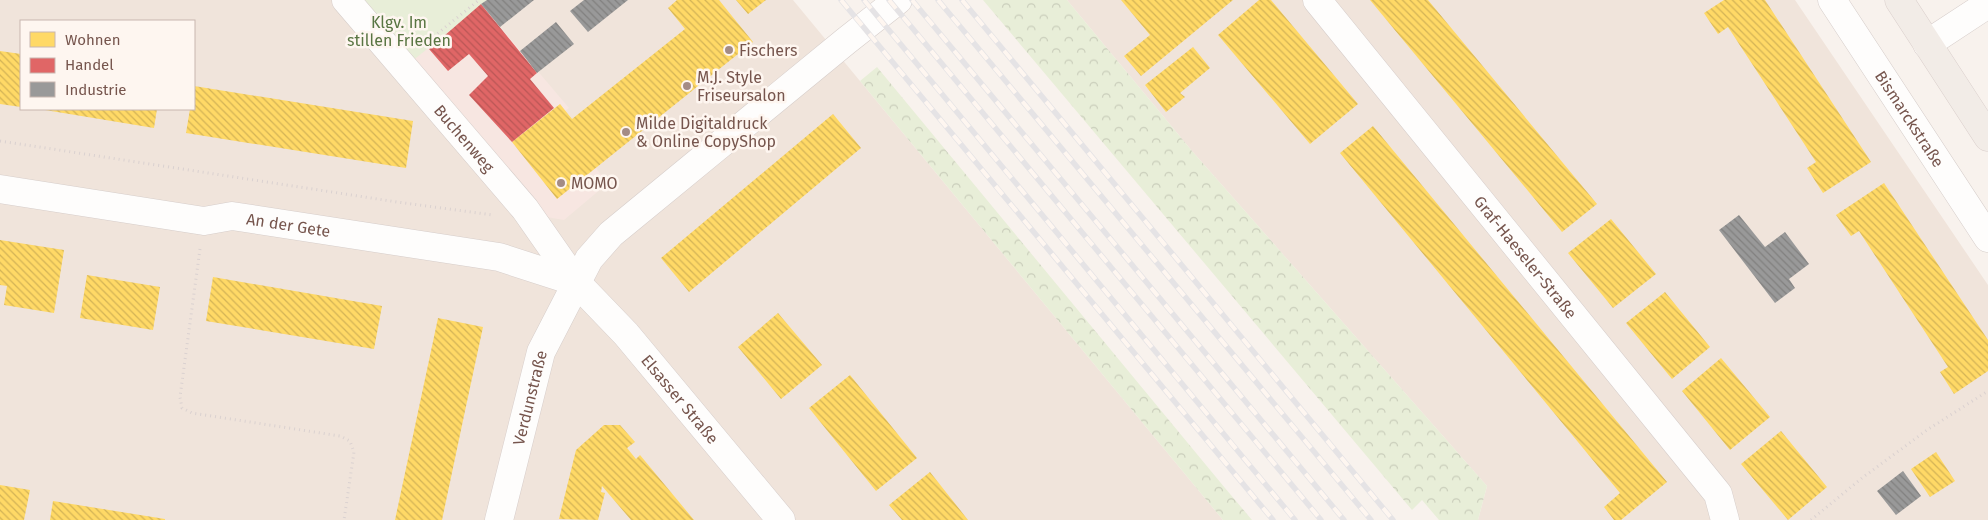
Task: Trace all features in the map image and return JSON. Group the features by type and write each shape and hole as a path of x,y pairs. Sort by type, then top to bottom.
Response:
{"main road":[{"path":"1899,0 1988,137"}],"street":[{"name":"Buchenweg","path":"346,0 525,209 576,282"},
{"name":"Verdunstraße","path":"499,520 541,352 589,259 611,234 898,0"},
{"name":"Graf-Haeseler-Straße","path":"1317,0 1718,494 1725,520"},
{"name":"Bismarckstraße","path":"1832,0 1988,238"},
{"path":"1927,44 1988,4"},
{"name":"An der Gete","path":"0,189 204,221 232,216 499,257 576,282"},
{"name":"Elsasser Straße","path":"576,282 626,334 781,520"}],"path":[{"path":"400,64 479,0"},
{"path":"0,141 396,202 533,221"},
{"path":"204,221 180,397 182,408 192,413 340,436 350,441 354,452 344,520"},
{"path":"1811,520 1862,478 1927,430 1988,391"}],"shaded area":[{"path":"0,0 793,0 1223,520 0,520"},
{"path":"1067,0 1795,0 1988,285 1988,520 1478,520 1487,486 1192,151"},
{"path":"480,3 569,108 555,119 608,183 564,220 535,215 408,64"}],"green space":[{"name":"Klgv. Im stillen Frieden","path":"333,0 488,0 396,74"},
{"path":"983,0 1067,0 1192,151 1487,486 1478,520 1439,520 1422,500 1412,510"},
{"path":"877,67 1252,520 1223,520 860,81"}],"building: Wohnen":[{"path":"677,0 719,0 753,42 557,199 512,142 560,104 572,119 685,29 668,8"},
{"path":"736,0 766,0 748,14"},
{"path":"1121,0 1233,0 1141,76 1124,56 1150,35"},
{"path":"1259,0 1271,0 1358,104 1310,144 1218,35"},
{"path":"1370,0 1428,0 1597,204 1562,232"},
{"path":"1724,0 1765,0 1871,162 1823,193 1807,168 1816,162 1728,27 1718,34 1704,13"},
{"path":"1193,47 1210,68 1180,93 1185,97 1166,112 1145,85"},
{"path":"0,51 20,54 20,107 0,104"},
{"path":"195,86 413,121 406,168 186,133 190,110 195,110"},
{"path":"45,110 157,110 154,128"},
{"path":"833,114 861,148 689,292 661,258"},
{"path":"1373,126 1667,482 1621,520 1614,520 1604,507 1620,493 1340,153"},
{"path":"1884,183 1988,340 1988,371 1954,394 1940,372 1948,367 1859,231 1851,236 1836,215"},
{"path":"1611,219 1656,274 1613,308 1568,253"},
{"path":"0,240 64,250 54,313 4,305 7,286 0,285"},
{"path":"87,275 160,287 153,330 80,318"},
{"path":"213,277 382,306 374,349 206,321"},
{"path":"1665,292 1710,347 1672,379 1626,323"},
{"path":"778,313 822,365 781,399 738,347"},
{"path":"438,318 483,327 442,520 395,520"},
{"path":"1721,358 1770,417 1730,450 1682,391"},
{"path":"850,375 917,458 876,491 809,408"},
{"path":"604,425 620,425 635,442 627,448 636,459 640,455 694,520 631,520 602,486 601,492 605,493 598,520 559,519 576,450"},
{"path":"1781,431 1827,487 1788,520 1741,464"},
{"path":"1936,452 1955,481 1930,497 1911,469"},
{"path":"930,472 968,520 902,520 889,505"},
{"path":"0,485 30,490 24,520 0,520"},
{"path":"53,501 165,519 165,520 50,520"}],"building: Handel":[{"path":"481,4 537,73 530,79 554,108 512,142 469,95 488,76 469,54 448,71 429,49"}],"building: Industrie":[{"path":"487,0 534,0 500,27 481,4"},
{"path":"584,0 628,0 588,32 570,11"},
{"path":"556,22 574,44 537,73 520,51"},
{"path":"1739,215 1765,247 1785,232 1809,264 1789,279 1795,288 1775,303 1719,230"},
{"path":"1903,471 1921,496 1896,515 1877,491"}],"railway":[{"path":"841,0 1273,520"},
{"path":"864,0 1295,520"},
{"path":"889,0 1321,520"},
{"path":"912,0 1344,520"},
{"path":"938,0 1371,520"},
{"path":"962,0 1393,520"}],"place":[{"name":"Fischers","path":"729,50"},
{"name":"M.J. Style Friseursalon","path":"687,86"},
{"name":"Milde Digitaldruck & Online CopyShop","path":"626,132"},
{"name":"MOMO","path":"561,183"}]}
